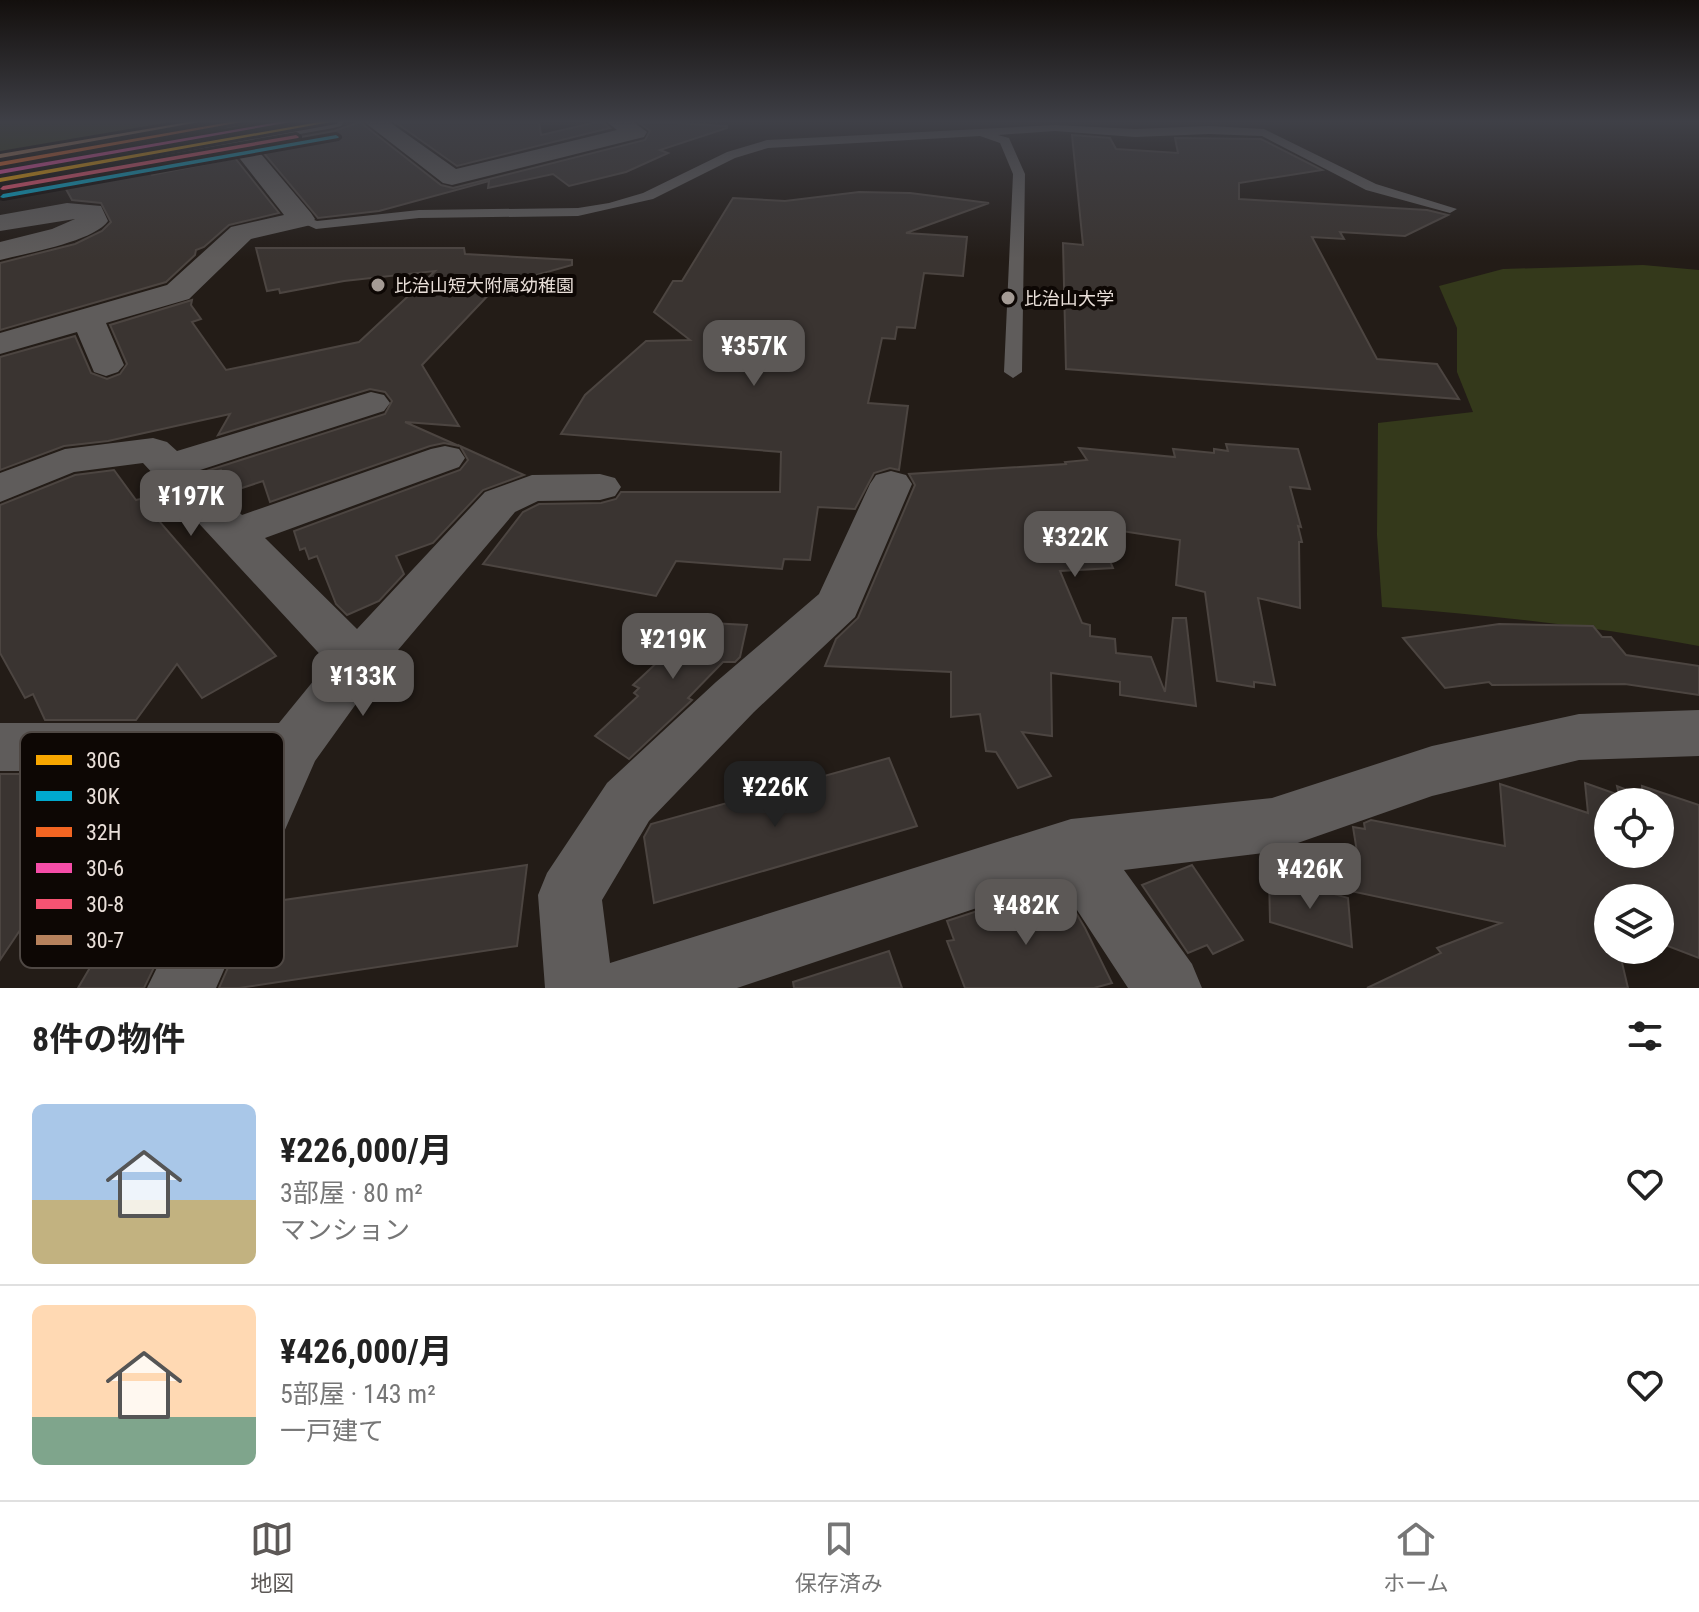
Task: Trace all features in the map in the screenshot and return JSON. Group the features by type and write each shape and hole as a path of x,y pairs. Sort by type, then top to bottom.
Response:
{"main road":[{"path":"0,172 32,167"},
{"path":"0,180 68,167"}],"street":[{"path":"0,344 178,292 241,233 301,219 258,167"},
{"path":"437,167 452,178 496,167"},
{"path":"0,223 67,211 92,212 94,221 62,235 0,251"},
{"path":"88,318 106,365"},
{"path":"169,467 371,403"},
{"path":"0,489 65,461 153,450 358,662"},
{"path":"233,534 445,458"},
{"path":"579,988 570,895 628,802 735,697 838,605 891,484"},
{"path":"284,766 293,747 358,662 500,502 532,488 600,487"},
{"path":"634,988 1071,848 1272,825 1432,771 1579,737 1699,733"},
{"path":"284,747 293,747"},
{"path":"1071,848 1168,988"},
{"path":"181,988 190,968"}],"lane":[{"path":"301,219 316,225 419,214 578,212 648,196 706,167"},
{"path":"1013,372 1019,174 1016,167"},
{"path":"1332,167 1371,187 1450,209"}],"green space":[{"path":"1643,265 1699,270 1699,646 1541,622 1382,607 1377,535 1378,423 1473,412 1457,372 1457,328 1439,286 1503,269"}],"building":[{"path":"134,167 147,167 152,175 191,167 242,167 279,213 229,225 204,247 196,250 195,255 166,282 0,330 0,263 75,244 102,231 111,222 101,203 72,200 61,180"},
{"path":"275,167 418,167 441,185 453,188 537,167 637,167 569,186 553,174 488,188 489,181 379,211 318,218"},
{"path":"1075,167 1316,167 1322,170 1239,183 1239,199 1427,210 1448,215 1405,236 1340,232 1344,239 1312,237 1377,359 1437,364 1459,399 1066,369 1063,243 1083,245"},
{"path":"859,192 910,193 989,203 906,233 967,237 963,276 924,273 915,328 897,327 895,339 882,338 868,403 908,406 899,470 890,468 874,473 855,509 818,507 810,560 784,559 782,569 676,561 656,596 483,564 523,512 539,504 601,503 616,499 621,492 780,492 781,452 561,434 585,395 646,341 690,340 654,312 673,281 682,281 733,198 785,201"},
{"path":"256,248 464,248 465,254 572,260 572,265 497,286 422,365 459,426 405,422 459,446 444,443 430,446 270,502 263,481 233,491 229,480 224,482 221,470 205,475 203,472 385,414 392,401 385,392 370,389 218,435 230,414 108,441 64,446 0,470 0,357 75,336 91,373 107,379 120,374 127,364 110,325 192,300 191,305 201,319 192,322 226,370 359,342 435,271 344,281 280,293 279,289 267,291"},
{"path":"1226,444 1298,449 1310,489 1290,487 1301,527 1298,526 1302,542 1299,542 1300,608 1258,598 1275,685 1254,682 1254,687 1217,681 1205,592 1176,585 1180,540 1096,527 1113,568 1060,571 1082,623 1090,625 1090,636 1115,639 1116,653 1151,657 1165,692 1173,618 1186,618 1196,706 1120,695 1120,682 1051,673 1052,736 1022,732 1051,776 1018,788 996,752 986,751 980,714 951,717 951,672 825,666 836,639 858,618 915,485 909,474 1087,460 1079,448 1175,457 1173,449 1214,453 1214,449 1228,451"},
{"path":"460,446 524,475 483,490 433,543 396,556 404,574 379,601 347,615 336,604 317,556 309,559 305,548 300,550 294,531 460,470 468,460"},
{"path":"114,470 136,500 140,499 276,656 202,698 177,664 136,720 45,720 33,694 25,698 0,653 0,505 75,475"},
{"path":"672,621 747,625 740,657 735,662 723,662 688,698 692,700 629,759 595,736 638,696 634,693 639,688 633,685 663,657"},
{"path":"1499,624 1593,626 1602,637 1611,637 1626,655 1699,666 1699,695 1625,684 1492,685 1489,682 1445,688 1403,638"},
{"path":"889,758 917,826 654,903 644,837 651,824"},
{"path":"0,774 20,774 20,930 0,960"},
{"path":"1585,783 1599,788 1594,788 1594,868 1674,868 1674,797 1699,805 1699,958 1674,948 1674,884 1594,884 1594,964 1622,964 1628,988 1367,988 1441,953 1437,948 1501,923 1341,889 1334,847 1357,852 1353,827 1365,829 1364,823 1371,820 1505,846 1500,784 1588,813"},
{"path":"527,865 517,946 239,988 219,988 228,968 284,968 284,900"},
{"path":"1192,865 1243,940 1213,954 1207,945 1188,953 1142,885"},
{"path":"1269,875 1348,898 1352,947 1270,922"},
{"path":"1051,887 1065,916 1076,913 1112,983 1094,988 965,988 947,941 954,940 947,921"},
{"path":"889,951 902,988 794,988 793,982"},
{"path":"90,968 154,968 144,988 78,988"}],"transit line":[{"name":"30-6","path":"0,172 28,167"},
{"name":"30G","path":"0,180 73,167"},
{"name":"30-8","path":"3,188 123,167"},
{"name":"30K","path":"3,196 166,167"}],"place":[{"name":"比治山短大附属幼稚園","path":"378,285"},
{"name":"比治山大学","path":"1008,298"}]}
